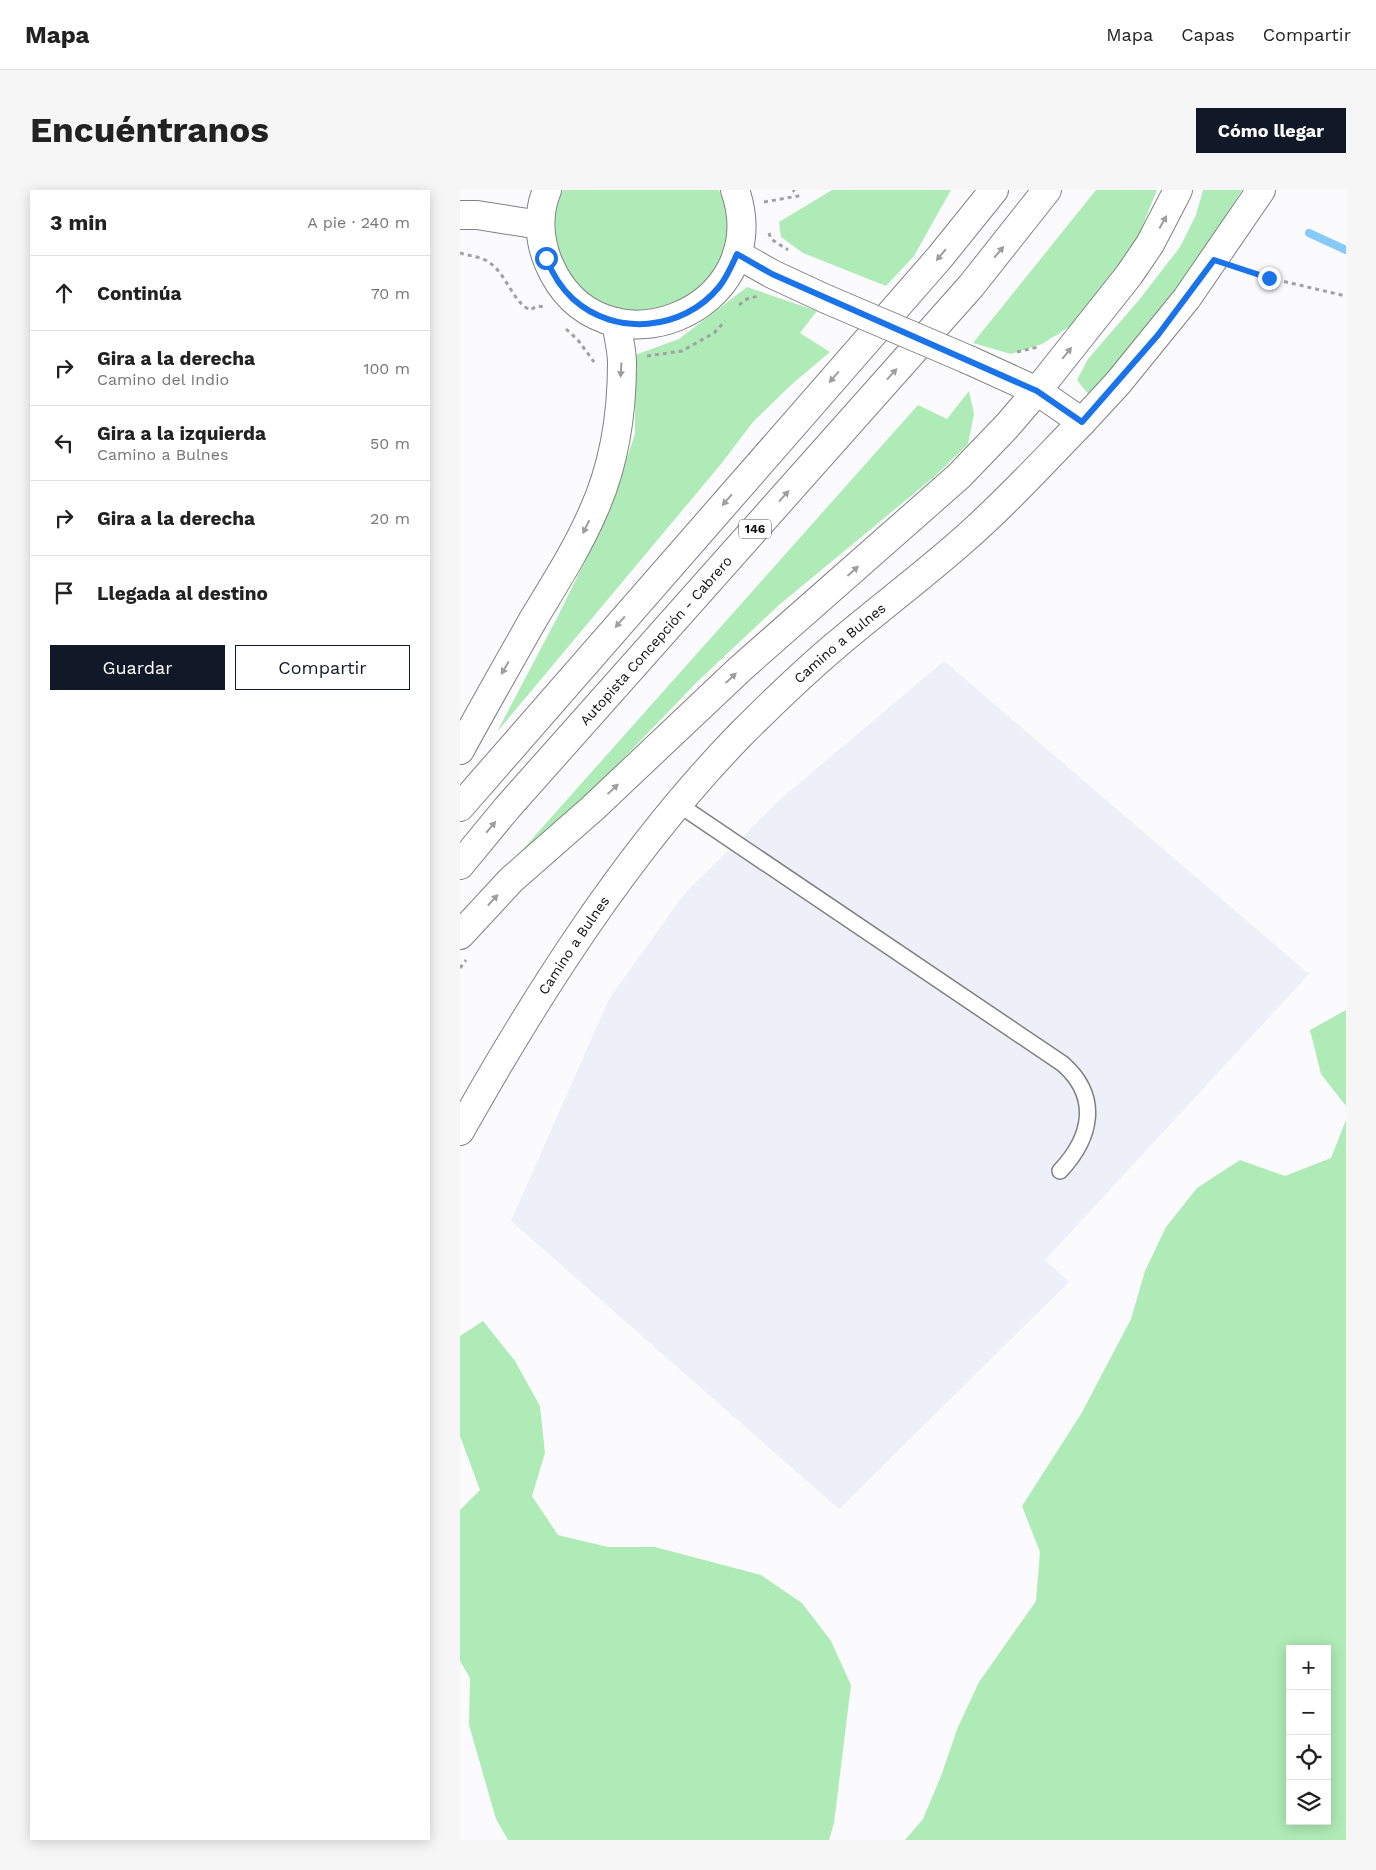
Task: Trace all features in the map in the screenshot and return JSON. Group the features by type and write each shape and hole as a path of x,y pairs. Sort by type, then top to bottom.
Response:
{"main road":[{"path":"547,190 542,205 540,225 546,258 552,273 573,299 586,309 616,322 635,325 654,324 690,312 719,287 729,272 737,254 740,240 741,213 746,196"},
{"path":"460,807 940,257 994,190"},
{"name":"Autopista Concepción - Cabrero","path":"460,865 507,808 971,286 1047,190"},
{"path":"460,935 512,880 593,808 740,668 959,476 1007,426 1037,391 1129,275 1150,244 1178,190"},
{"name":"Camino a Bulnes","path":"460,1130 539,997 567,954 600,907 705,771 796,680 962,541 1019,487 1082,422 1158,335 1214,260 1260,190"},
{"path":"460,215 477,215 540,225"},
{"path":"737,254 772,274 1037,391 1082,422"},
{"path":"460,750 581,538 605,482 618,422 621,388 622,361 616,322"}],"lane":[{"path":"678,804 1063,1064 1080,1083 1086,1096 1088,1110 1087,1124 1077,1150 1060,1171"}],"path":[{"path":"746,196 798,196 793,190"},
{"path":"767,230 770,239 785,248"},
{"path":"460,253 489,262 504,278 524,307 530,310 537,306 543,306 550,313"},
{"path":"1214,260 1269,278 1346,296"},
{"path":"564,326 578,340 596,364"},
{"path":"1010,351 1016,352 1042,346 1061,361"}],"shaded area":[{"path":"944,661 1309,974 1045,1260 1069,1282 839,1509 511,1221 609,999 685,893 784,796"}],"green space":[{"path":"563,190 719,190 727,223 725,249 720,262 712,274 691,295 665,308 636,312 604,303 579,284 561,258 555,222 556,209"},
{"path":"832,190 951,190 914,256 886,286 803,253 781,237 779,222"},
{"path":"1096,190 1157,190 1131,254 1080,320 1042,344 1011,354 973,343"},
{"path":"1203,190 1242,190 1197,260 1105,383 1089,395 1077,380 1088,359 1139,300 1180,247 1196,215"},
{"path":"747,287 817,311 800,333 830,352 791,385 753,422 721,464 497,732 558,616 609,512 635,434 635,355 679,339"},
{"path":"969,391 974,414 968,444 935,476 779,605 697,682 592,791 508,866 918,405 947,419"},
{"path":"1346,1010 1346,1106 1321,1074 1310,1030"},
{"path":"1346,1120 1346,1840 905,1840 923,1819 941,1776 958,1727 979,1682 1036,1601 1040,1552 1022,1506 1081,1414 1131,1319 1145,1271 1166,1227 1197,1188 1240,1160 1285,1176 1331,1158"},
{"path":"483,1321 515,1361 540,1406 545,1453 532,1496 558,1535 608,1547 655,1547 761,1575 802,1603 831,1641 851,1685 834,1823 829,1840 508,1840 496,1819 469,1725 470,1678 460,1661 460,1510 480,1490 460,1436 460,1336"}],"waterway":[{"path":"1309,233 1346,250"}],"route":[{"path":"546,258 552,273 562,287 586,309 616,322 635,325 654,324 690,312 719,287 729,272 737,254 772,274 1037,391 1082,422 1158,335 1214,260 1269,278"}]}
